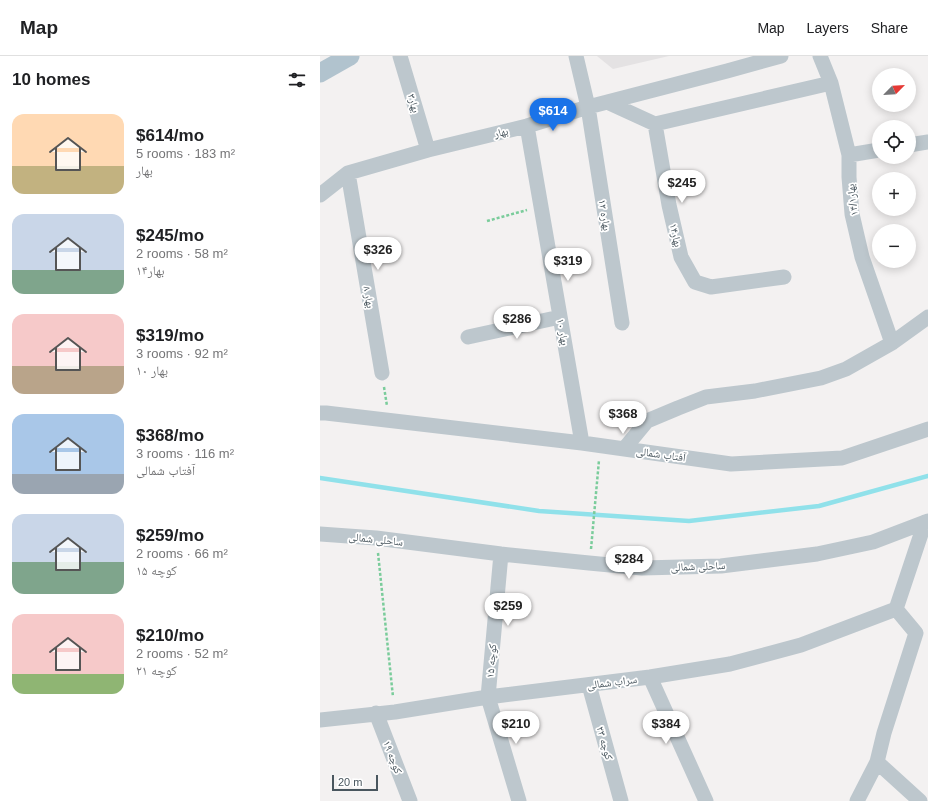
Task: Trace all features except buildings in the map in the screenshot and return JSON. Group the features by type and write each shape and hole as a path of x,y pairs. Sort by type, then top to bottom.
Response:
{"main road":[{"path":"320,73 350,56"}],"street":[{"name":"بهار۳","path":"400,56 428,150"},
{"name":"بهاره ۱۲","path":"576,56 588,107 622,323"},
{"name":"بهار","path":"320,196 348,173 428,150 527,126 588,107 781,56"},
{"name":"بهار۱۴/۱","path":"820,56 831,83 849,155 852,214 862,257 892,343"},
{"path":"607,102 655,124 831,83"},
{"name":"بهار۱۴","path":"655,124 669,205 681,257 695,282 711,287 784,277"},
{"name":"بهار ۱۰","path":"527,126 582,443"},
{"path":"916,145 928,142"},
{"path":"849,155 872,151"},
{"name":"بهار ۸","path":"348,173 382,373"},
{"path":"468,337 560,317"},
{"path":"624,449 648,421 706,396 755,391 821,378 846,369 892,343 928,317"},
{"name":"آفتاب شمالی","path":"320,413 600,445 731,464 842,458 928,429"},
{"path":"857,801 877,762 884,733 916,633 896,609 927,521"},
{"name":"ساحلی شمالی","path":"320,534 376,538 501,554 642,568 721,566 817,554 873,542 927,521"},
{"name":"کوچه ۱۵","path":"488,697 501,554"},
{"name":"سراب شمالی","path":"320,720 395,712 488,697 650,677 730,664 801,645 896,609"},
{"path":"650,677 706,801"},
{"name":"کوچه ۲۳","path":"589,685 621,801"},
{"path":"488,697 519,801"},
{"name":"کوچه ۱۹","path":"376,714 410,801"},
{"path":"877,762 920,801"}],"path":[{"path":"487,221 541,207"},
{"path":"382,373 389,420"},
{"path":"591,547 600,445"},
{"path":"376,538 395,712"}],"shaded area":[{"path":"597,56 669,56 613,69"}],"waterway":[{"path":"320,478 539,511 689,521 819,506 928,476"}]}
